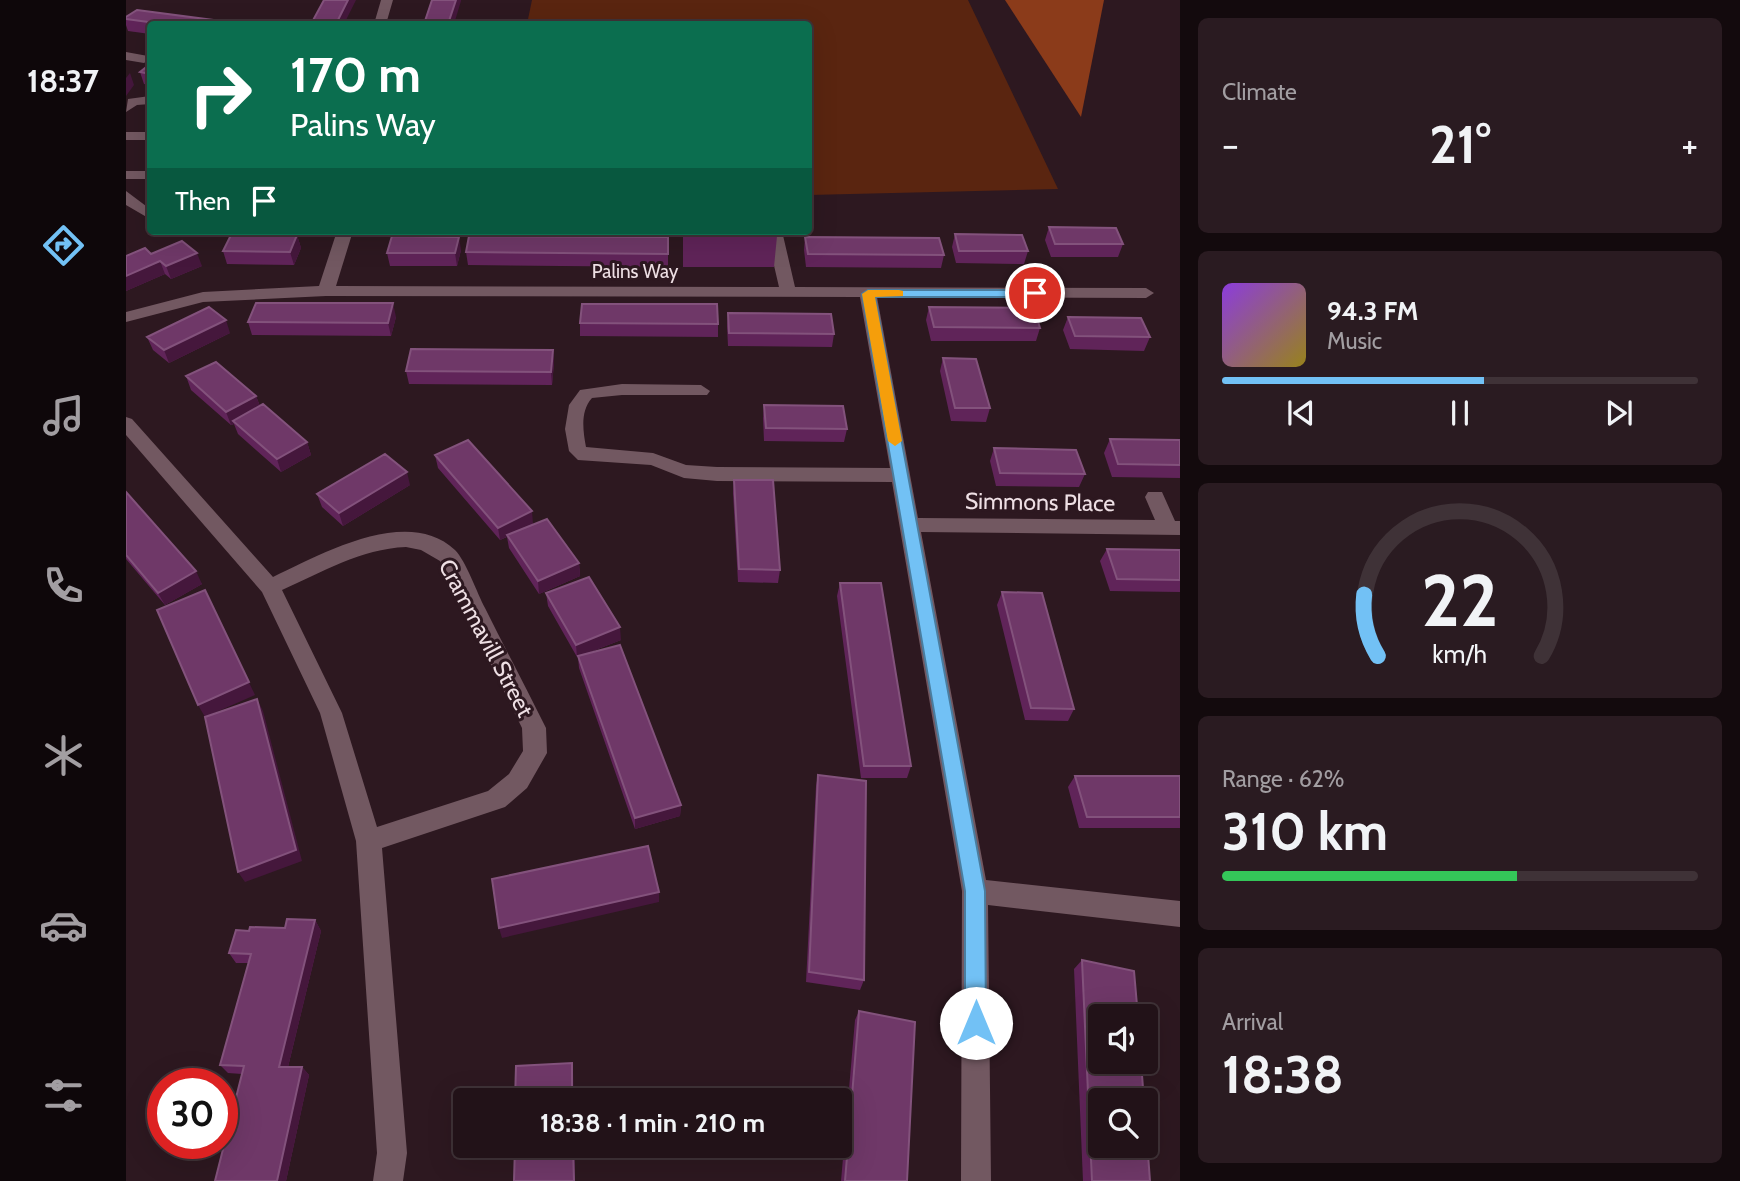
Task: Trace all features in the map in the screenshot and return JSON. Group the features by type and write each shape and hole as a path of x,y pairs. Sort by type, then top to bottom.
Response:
{"street":[{"path":"381,21 387,0"},
{"path":"126,56 144,59"},
{"path":"126,108 133,102 147,100"},
{"path":"126,136 147,136"},
{"path":"126,174 147,175"},
{"path":"126,195 147,213"},
{"path":"326,291 344,235"},
{"path":"775,235 788,292"},
{"name":"Palins Way","path":"126,317 202,297 326,291 1146,293"},
{"path":"868,294 975,891 976,1181"},
{"path":"701,391 593,391 584,395 576,408 575,441 578,451 585,455 653,459 684,471 717,474 901,475"},
{"path":"131,436 270,587 331,713 369,841 392,1153 388,1181"},
{"name":"Simmons Place","path":"1155,497 1174,528"},
{"name":"Simmons Place","path":"911,525 1174,528"},
{"name":"Crammavill Street","path":"270,587 368,543 401,539 425,543 448,556 534,727 535,752 518,781 496,799 369,841"},
{"path":"975,891 1180,914"}],"shaded area":[{"path":"532,0 968,0 1058,189 812,195 812,21 528,21"},
{"path":"1005,0 1104,0 1081,117"}],"building":[{"path":"324,0 348,0 338,21 313,21"},
{"path":"432,0 456,0 449,21 425,21"},
{"path":"137,10 213,20 147,22 126,17"},
{"path":"1049,227 1116,228 1123,244 1055,244"},
{"path":"955,234 1022,235 1028,251 959,251"},
{"path":"231,235 297,235 290,252 223,251"},
{"path":"684,235 777,235 777,236"},
{"path":"392,236 459,237 455,253 387,253"},
{"path":"469,236 668,237 668,254 466,252"},
{"path":"805,237 939,238 944,255 808,254"},
{"path":"182,241 197,253 166,266 160,261 126,276 126,256 145,248 151,254"},
{"path":"256,303 393,303 388,323 248,322"},
{"path":"582,304 717,304 718,324 580,323"},
{"path":"209,307 226,320 164,350 147,337"},
{"path":"929,307 1034,308 1040,328 934,327"},
{"path":"728,313 831,314 834,334 729,333"},
{"path":"1068,317 1141,318 1150,337 1075,336"},
{"path":"411,349 553,350 551,372 406,371"},
{"path":"943,358 976,359 990,408 955,408"},
{"path":"216,362 256,396 226,412 186,376"},
{"path":"263,404 307,442 277,459 233,421"},
{"path":"764,405 843,406 847,429 766,428"},
{"path":"1110,439 1180,440 1180,465 1118,464"},
{"path":"468,440 532,511 498,528 435,455"},
{"path":"994,448 1076,450 1085,474 1000,473"},
{"path":"385,454 407,472 339,513 317,494"},
{"path":"734,480 773,480 780,570 739,569"},
{"path":"126,492 196,571 158,593 126,555"},
{"path":"547,519 579,563 538,581 507,535"},
{"path":"1107,549 1180,550 1180,580 1117,579"},
{"path":"589,577 620,627 576,645 546,593"},
{"path":"840,583 881,583 911,766 864,766"},
{"path":"205,590 249,682 198,705 157,610"},
{"path":"1002,592 1042,593 1074,709 1031,708"},
{"path":"620,645 681,805 635,818 578,656"},
{"path":"257,699 296,850 238,872 205,717"},
{"path":"818,775 866,781 864,980 809,972"},
{"path":"1075,776 1180,776 1180,817 1087,817"},
{"path":"648,846 659,892 499,928 492,879"},
{"path":"287,919 315,920 279,1067 302,1067 277,1181 215,1181 221,1159 238,1159 238,1090 244,1066 220,1065 251,954 229,953 236,930 249,931 250,927 285,928"},
{"path":"1082,960 1134,971 1137,1004 1088,1004 1088,1074 1142,1074 1143,1088 1088,1088 1088,1093"},
{"path":"859,1011 915,1022 907,1181 845,1181 847,1158 852,1158 852,1096"},
{"path":"572,1063 572,1088 515,1088 516,1066"},
{"path":"515,1158 573,1158 574,1181 514,1181"},
{"path":"1091,1158 1148,1158 1150,1181 1092,1181"}],"slow traffic":[{"path":"895,441 868,294 899,294"}],"route":[{"path":"976,1023 975,891 868,294 1035,293"}]}
